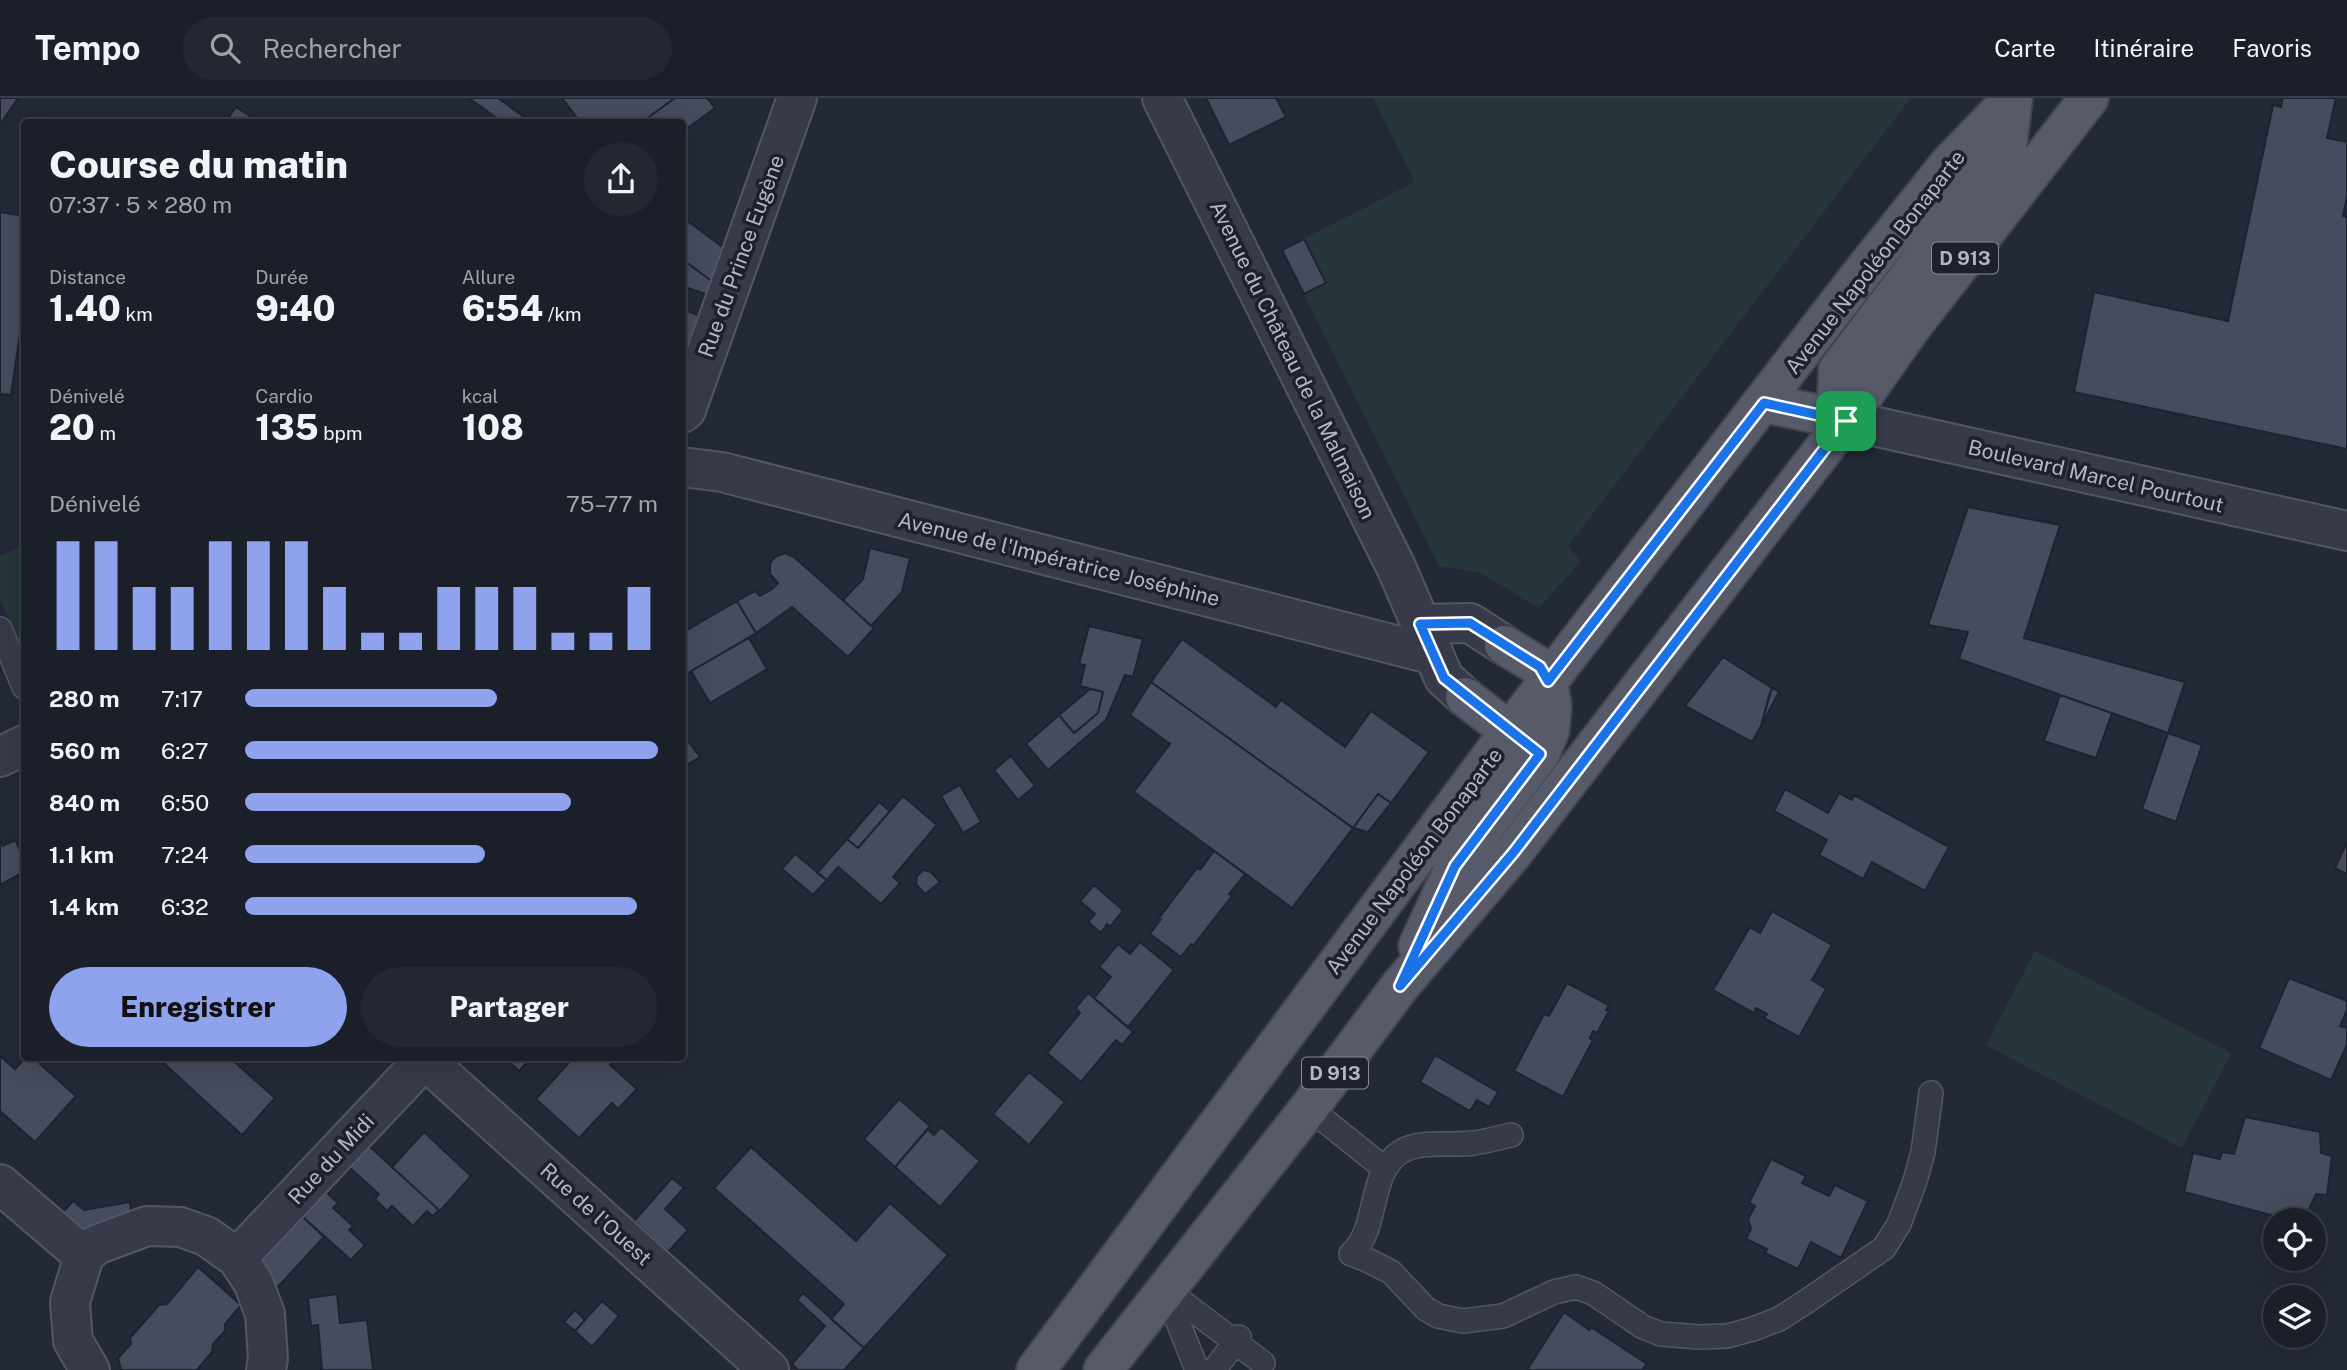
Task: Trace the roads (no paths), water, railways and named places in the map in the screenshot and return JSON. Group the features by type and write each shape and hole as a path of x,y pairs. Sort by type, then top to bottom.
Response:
{"main road":[{"name":"Avenue Napoléon Bonaparte","path":"1036,1370 1548,681 1861,274 1950,163 2013,98"},
{"name":"D 913","path":"1846,421 1837,394 1838,370 2007,147 2013,98"},
{"name":"D 913","path":"1103,1370 1309,1108 1400,986 1503,866 1846,421 1910,329 2089,98"},
{"path":"1764,403 1846,421"},
{"path":"1400,986 1455,866 1540,754 1550,730 1552,706 1548,681 1540,667 1504,645"},
{"path":"1465,696 1570,779"}],"street":[{"name":"Rue du Prince Eugène","path":"686,410 797,98"},
{"name":"Avenue du Château de la Malmaison","path":"1162,98 1396,567 1444,678 1465,696"},
{"name":"Boulevard Marcel Pourtout","path":"1846,421 2347,531"},
{"name":"Avenue de l'Impératrice Joséphine","path":"686,468 722,472 1427,640 1470,623 1504,645"},
{"path":"0,757 21,746"},
{"name":"Rue du Midi","path":"237,1258 420,1061"},
{"name":"Rue de l'Ouest","path":"426,1061 769,1370"},
{"path":"0,1184 85,1256"},
{"path":"90,1370 73,1341 70,1303 85,1256 96,1245 147,1226 180,1227 206,1236 237,1258 253,1282 265,1314 268,1359 266,1370"}],"lane":[{"path":"0,629 21,680"},
{"path":"1511,1135 1475,1143 1433,1143 1406,1149 1396,1156 1385,1169 1366,1237 1351,1254 1391,1272 1426,1309 1438,1316 1463,1321 1494,1318 1527,1307 1554,1292 1576,1287 1593,1293 1643,1327 1661,1334 1727,1336 1779,1319 1884,1248 1899,1224 1915,1181 1923,1152 1931,1093"},
{"path":"1309,1108 1385,1169"},
{"path":"1165,1289 1237,1339 1263,1363"},
{"path":"1165,1289 1197,1370"},
{"path":"1214,1370 1237,1339"}]}
